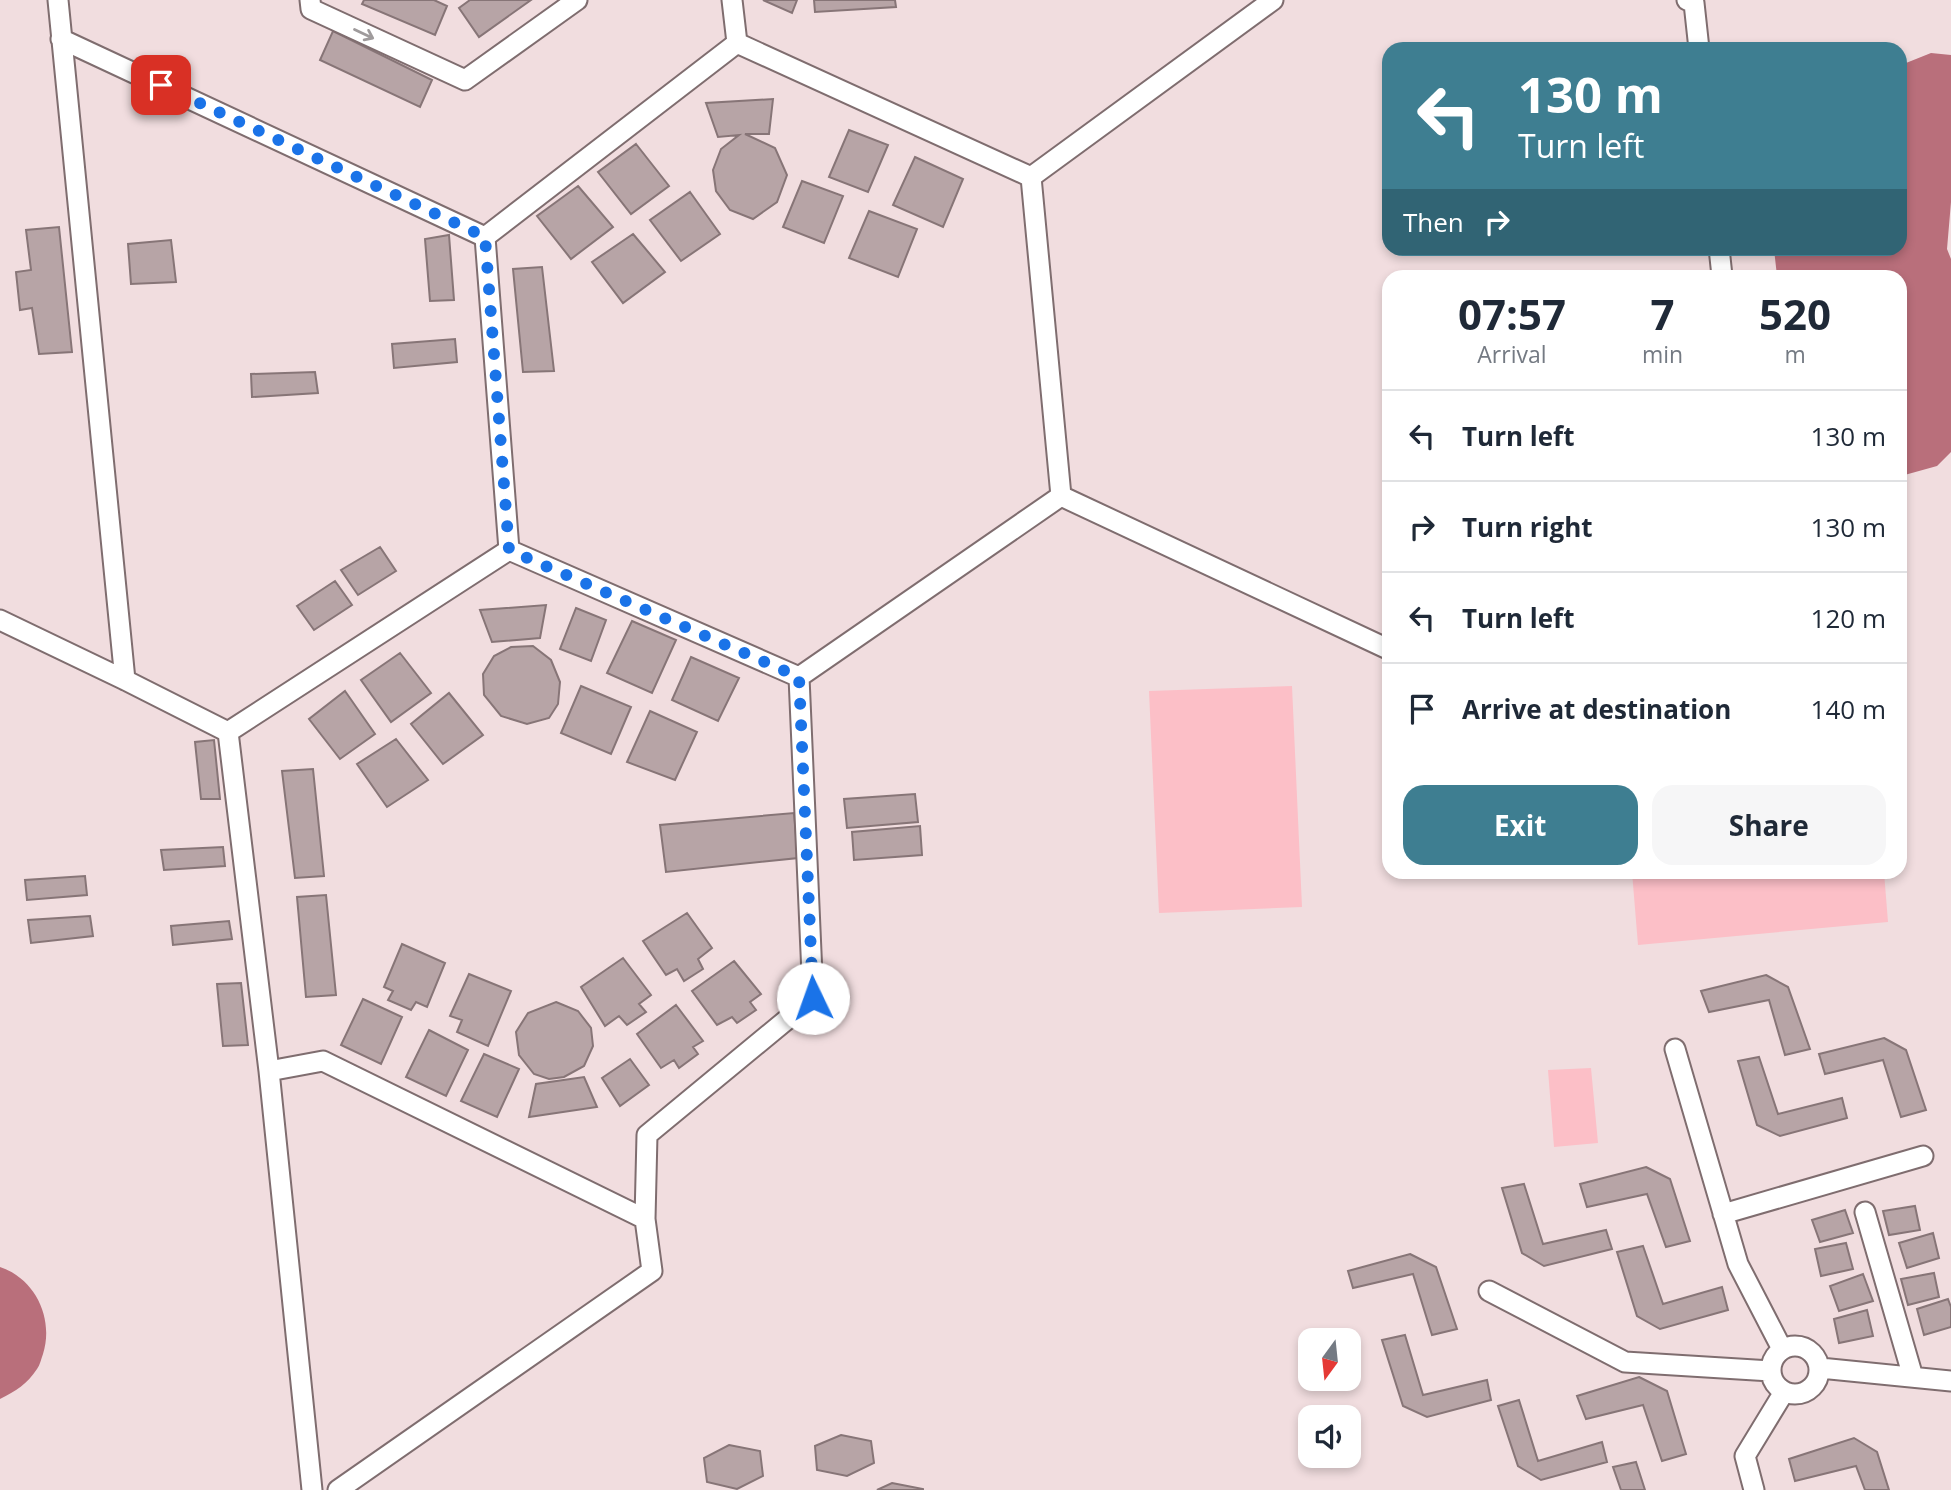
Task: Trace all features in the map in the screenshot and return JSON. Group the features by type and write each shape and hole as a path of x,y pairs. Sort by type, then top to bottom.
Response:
{"street":[{"path":"58,0 125,680"},
{"path":"310,0 311,9 465,80 577,0"},
{"path":"732,0 737,43"},
{"path":"1031,177 1273,0"},
{"path":"1688,0 1694,3 1698,42"},
{"path":"61,39 485,237"},
{"path":"485,237 737,43"},
{"path":"737,43 1031,177"},
{"path":"1031,177 1061,496"},
{"path":"485,237 509,550"},
{"path":"1061,496 1382,646"},
{"path":"799,677 1061,496"},
{"path":"509,550 799,677"},
{"path":"228,732 509,550"},
{"path":"0,620 228,732"},
{"path":"338,1490 652,1271 645,1219 647,1135 813,998 799,677"},
{"path":"228,732 269,1071 313,1490"},
{"path":"1675,1049 1738,1264 1782,1349"},
{"path":"269,1071 323,1061 645,1219"},
{"path":"1723,1214 1923,1156"},
{"path":"1865,1212 1913,1377"},
{"path":"1489,1291 1625,1362 1771,1371"},
{"path":"1790,1346 1807,1348 1814,1353 1820,1368 1817,1382 1812,1388 1799,1394 1784,1392 1773,1380 1771,1371 1776,1355 1790,1346"},
{"path":"1820,1368 1951,1381"},
{"path":"1754,1490 1745,1456 1784,1392"}],"shaded area":[{"path":"1931,53 1951,55 1951,202 1947,249 1951,259 1951,452 1937,466 1907,474 1907,270 1776,270 1775,256 1907,256 1907,63"},
{"path":"1292,686 1302,907 1159,913 1149,691"},
{"path":"1633,879 1885,879 1888,922 1638,945"},
{"path":"1591,1068 1598,1143 1554,1147 1548,1070"},
{"path":"0,1267 23,1281 39,1302 44,1314 46,1341 38,1367 29,1379 0,1399"}],"building":[{"path":"364,0 434,0 447,6 435,35 362,4"},
{"path":"470,0 531,0 479,37 459,8"},
{"path":"763,0 797,0 792,13"},
{"path":"814,0 895,0 896,7 815,12"},
{"path":"333,31 432,80 420,107 320,60"},
{"path":"773,99 769,134 745,134 775,148 787,175 777,202 753,219 730,210 716,191 713,170 721,149 739,135 718,137 706,103"},
{"path":"849,130 888,145 868,192 829,177"},
{"path":"636,144 669,186 631,214 598,172"},
{"path":"915,157 963,179 943,227 893,205"},
{"path":"802,181 843,196 824,243 783,227"},
{"path":"578,186 613,227 571,259 537,216"},
{"path":"690,192 720,234 681,261 650,220"},
{"path":"869,211 917,229 898,277 849,258"},
{"path":"59,227 72,352 39,354 32,308 20,310 16,272 31,270 26,230"},
{"path":"633,234 665,272 623,303 592,262"},
{"path":"449,235 454,300 430,301 425,239"},
{"path":"171,240 176,282 131,284 128,244"},
{"path":"542,267 554,371 523,372 513,269"},
{"path":"455,339 457,362 394,368 392,344"},
{"path":"315,372 318,393 252,397 251,374"},
{"path":"380,547 396,571 358,595 341,570"},
{"path":"335,581 352,605 314,630 297,606"},
{"path":"546,605 540,638 492,642 480,610"},
{"path":"576,608 606,620 591,661 560,649"},
{"path":"632,621 676,640 652,693 607,673"},
{"path":"533,646 551,660 560,682 558,704 549,718 527,724 501,716 484,695 483,674 494,656 511,647"},
{"path":"400,653 431,693 391,722 361,680"},
{"path":"691,657 739,678 718,721 672,700"},
{"path":"581,686 631,707 611,754 561,733"},
{"path":"345,691 375,734 340,759 309,719"},
{"path":"449,693 483,735 443,764 411,724"},
{"path":"650,711 697,732 675,780 627,762"},
{"path":"396,739 428,780 387,807 357,764"},
{"path":"214,740 220,799 201,799 195,742"},
{"path":"313,769 324,876 295,878 282,771"},
{"path":"915,794 918,822 847,828 844,799"},
{"path":"794,813 798,858 666,872 660,825"},
{"path":"920,826 922,855 854,860 852,832"},
{"path":"223,847 225,866 164,870 161,850"},
{"path":"85,876 87,895 27,900 25,880"},
{"path":"326,895 336,995 306,997 297,897"},
{"path":"687,913 712,948 698,959 703,969 684,981 677,969 666,975 643,941"},
{"path":"90,916 93,936 31,943 28,920"},
{"path":"229,921 232,939 173,945 171,926"},
{"path":"402,944 445,963 427,1007 416,1002 411,1010 388,1000 393,991 384,987"},
{"path":"623,958 651,995 639,1004 646,1012 627,1025 619,1016 605,1026 581,987"},
{"path":"734,961 761,994 750,1002 756,1010 737,1023 732,1017 717,1025 692,991"},
{"path":"469,974 511,991 488,1046 457,1032 462,1020 450,1016"},
{"path":"1766,975 1788,987 1810,1049 1785,1055 1769,1000 1709,1012 1701,991"},
{"path":"241,983 248,1045 223,1046 217,984"},
{"path":"363,999 402,1017 381,1064 341,1045"},
{"path":"556,1002 578,1011 591,1028 593,1046 584,1066 564,1077 549,1079 534,1074 519,1055 516,1032 528,1013"},
{"path":"676,1005 703,1041 693,1047 698,1054 679,1068 674,1060 661,1068 637,1034"},
{"path":"429,1030 468,1050 446,1096 406,1077"},
{"path":"1884,1038 1906,1050 1926,1110 1901,1117 1883,1060 1825,1074 1819,1054"},
{"path":"484,1054 519,1069 497,1117 461,1101"},
{"path":"1759,1057 1778,1114 1842,1098 1847,1118 1780,1136 1757,1125 1738,1061"},
{"path":"630,1059 649,1085 620,1106 602,1078"},
{"path":"584,1077 597,1107 529,1117 536,1084"},
{"path":"1646,1167 1670,1179 1690,1241 1666,1247 1647,1194 1587,1207 1580,1184"},
{"path":"1524,1184 1543,1244 1606,1230 1612,1249 1544,1266 1522,1253 1502,1188"},
{"path":"1915,1206 1920,1230 1889,1235 1883,1211"},
{"path":"1845,1210 1853,1233 1820,1242 1812,1220"},
{"path":"1933,1233 1939,1258 1907,1268 1899,1243"},
{"path":"1846,1243 1853,1269 1821,1276 1815,1249"},
{"path":"1643,1246 1663,1304 1722,1287 1728,1310 1660,1329 1637,1316 1617,1252"},
{"path":"1410,1254 1436,1267 1457,1329 1432,1335 1413,1274 1353,1288 1348,1271"},
{"path":"1934,1273 1939,1297 1908,1305 1901,1279"},
{"path":"1863,1274 1873,1301 1839,1311 1830,1286"},
{"path":"1948,1299 1951,1307 1951,1327 1924,1335 1917,1309"},
{"path":"1867,1310 1873,1336 1839,1343 1834,1319"},
{"path":"1405,1335 1423,1395 1487,1380 1491,1400 1427,1417 1403,1406 1382,1340"},
{"path":"1639,1377 1667,1391 1686,1454 1662,1461 1643,1405 1586,1419 1577,1396"},
{"path":"1519,1400 1538,1461 1602,1442 1607,1462 1541,1480 1518,1466 1498,1406"},
{"path":"841,1435 871,1441 874,1463 847,1476 817,1470 815,1446"},
{"path":"1854,1438 1877,1452 1889,1490 1865,1490 1856,1466 1795,1481 1789,1459"},
{"path":"729,1445 760,1451 763,1476 737,1489 707,1482 704,1458"},
{"path":"1636,1462 1645,1490 1621,1490 1613,1467"},
{"path":"892,1483 923,1489 923,1490 877,1490"}],"route":[{"path":"161,85 485,237 509,550 799,677 813,998"}]}
